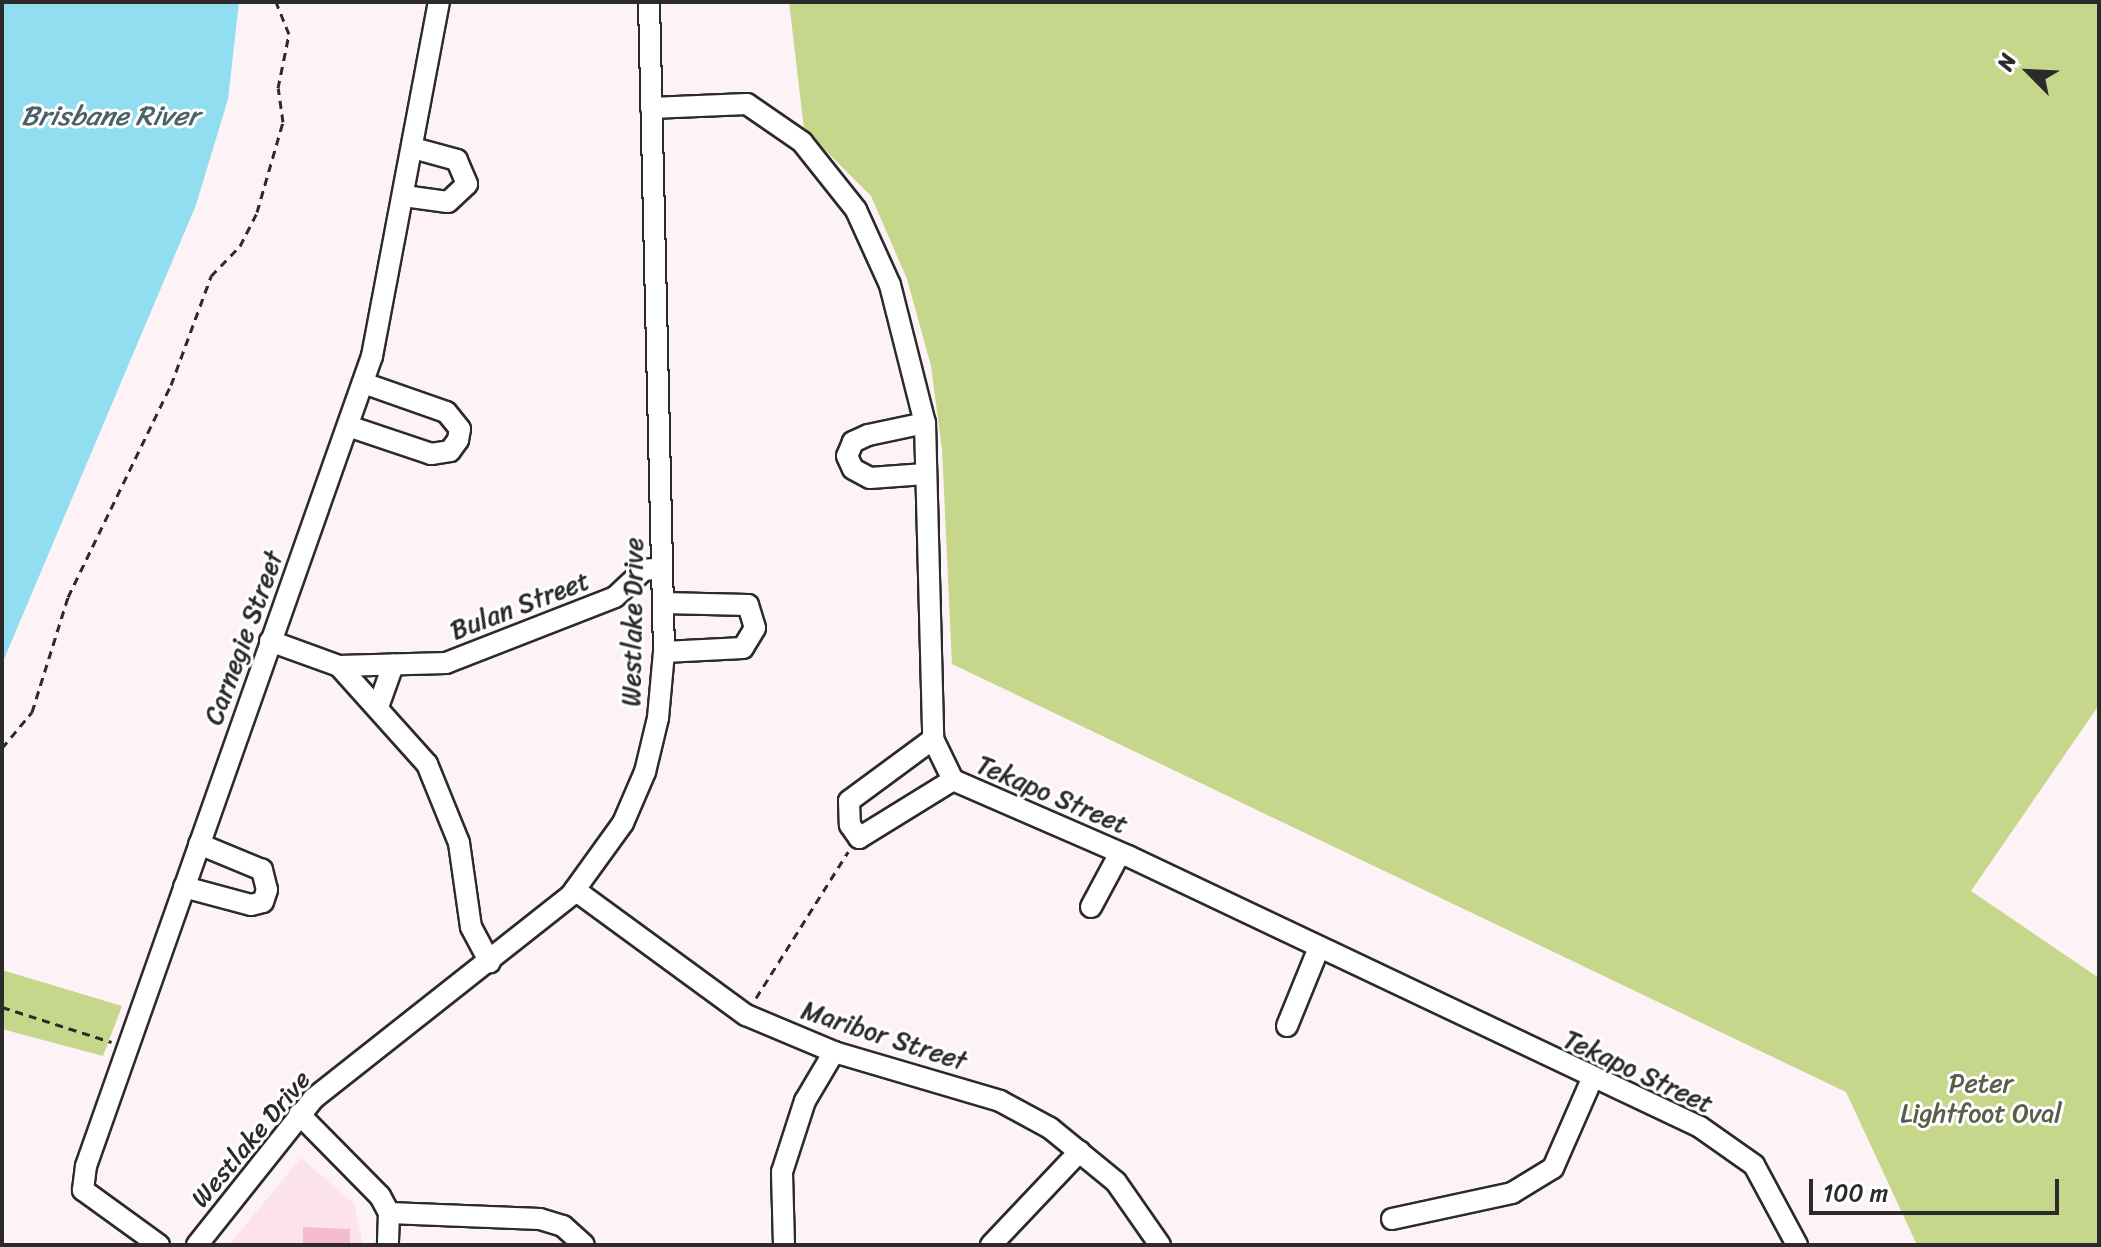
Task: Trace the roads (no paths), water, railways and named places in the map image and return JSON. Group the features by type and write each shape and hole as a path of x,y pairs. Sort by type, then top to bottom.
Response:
{"street":[{"name":"Carnegie Street","path":"159,1245 83,1190 127,1047 363,383 404,196 439,2"},
{"name":"Westlake Drive","path":"197,1245 299,1114 358,1060 490,962 575,890 623,823 645,772 658,718 664,652 649,2"},
{"name":"Tekapo Street","path":"651,108 747,104 802,142 856,210 890,285 925,423 933,739 953,780 1120,853 1318,950 1700,1127 1754,1165 1797,1245"},
{"path":"404,196 448,202 467,184 457,160 413,148"},
{"path":"348,426 431,454 450,451 458,440 460,429 446,412 363,383"},
{"path":"925,423 868,435 853,442 847,456 853,469 870,478 925,474"},
{"name":"Bulan Street","path":"339,666 446,663 615,597 644,570 662,568"},
{"path":"663,603 748,605 755,628 743,648 664,652"},
{"path":"270,641 339,666 427,764 447,802 471,927 490,962"},
{"path":"378,707 393,665"},
{"path":"933,739 849,801 850,825 859,838 953,780"},
{"path":"184,887 251,905 263,902 267,890 262,870 199,844"},
{"path":"1091,907 1120,853"},
{"name":"Maribor Street","path":"575,890 746,1015 834,1052 1000,1101 1080,1151 1116,1182 1160,1245"},
{"path":"1287,1026 1318,950"},
{"path":"784,1245 782,1172 805,1101 834,1052"},
{"path":"1392,1219 1512,1193 1553,1168 1592,1079"},
{"path":"299,1114 389,1213 388,1245"},
{"path":"991,1245 1080,1151"},
{"path":"389,1213 540,1219 563,1226 584,1245"}],"water":[{"name":"Brisbane River","path":"2,2 239,2 228,99 196,205 2,664"}],"park label":[{"name":"Peter Lightfoot Oval","path":"1981,1099"}]}
